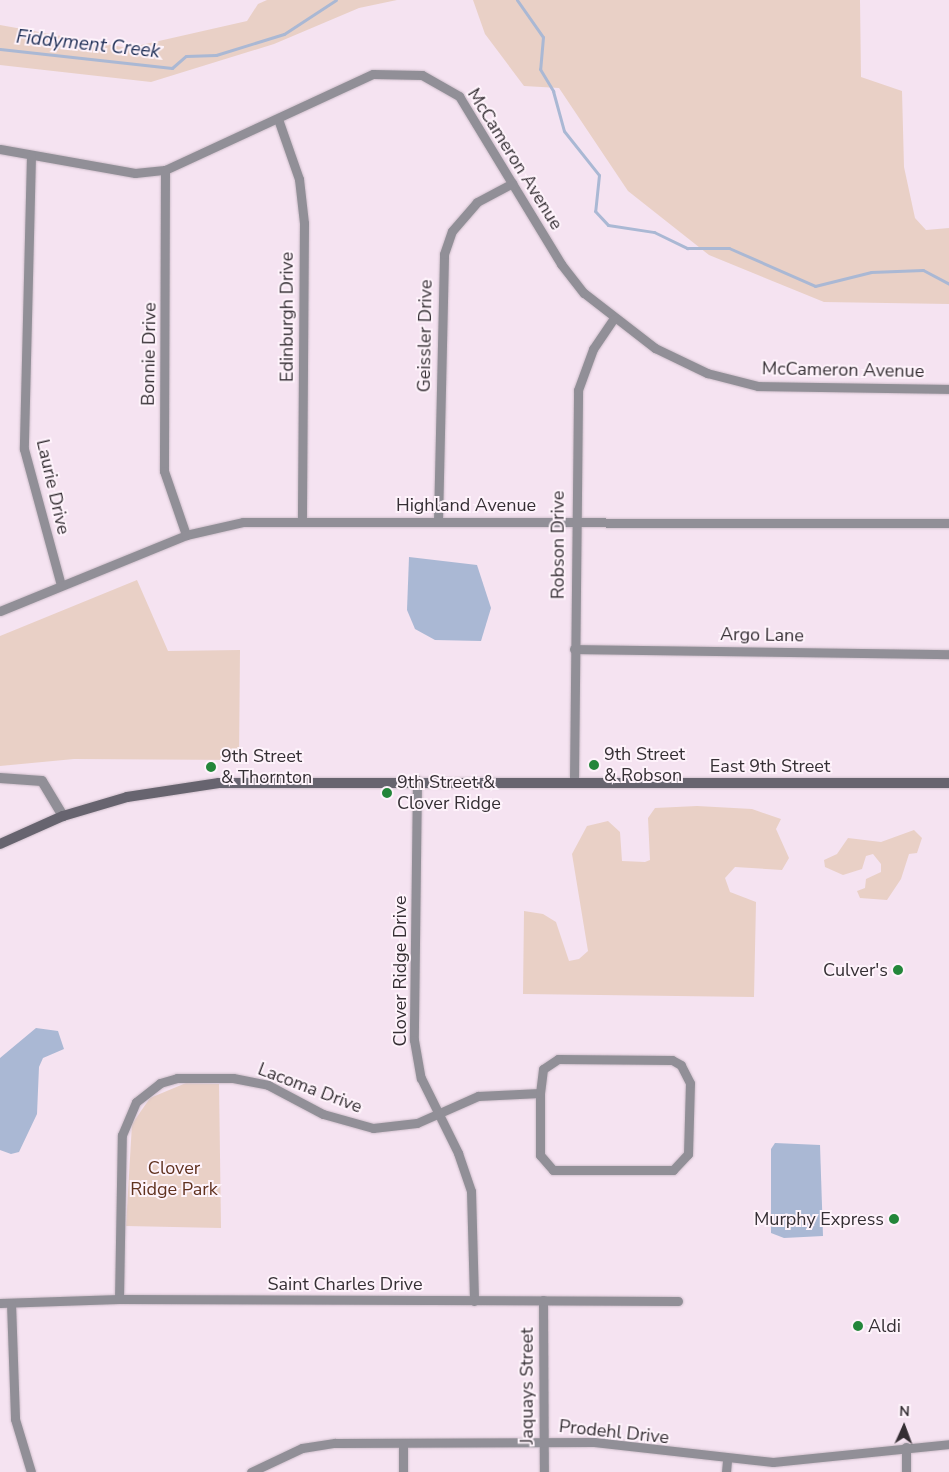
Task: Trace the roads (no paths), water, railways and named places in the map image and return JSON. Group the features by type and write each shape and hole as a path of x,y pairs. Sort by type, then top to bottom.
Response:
{"main road":[{"name":"East 9th Street","path":"0,844 63,816 127,797 219,783 574,780 949,783"}],"street":[{"name":"McCameron Avenue","path":"0,149 135,173 166,170 374,74 422,75 459,96 561,264 613,319 655,348 729,380 792,388 949,389"},
{"name":"Edinburgh Drive","path":"278,119 300,179 304,224 302,520"},
{"name":"Laurie Drive","path":"31,155 24,449 61,585"},
{"name":"Bonnie Drive","path":"166,170 164,471 186,535"},
{"name":"Geissler Drive","path":"438,521 444,254 452,231 476,202 512,183"},
{"name":"Robson Drive","path":"574,780 574,521 578,390 593,349 613,319"},
{"name":"Highland Avenue","path":"0,611 186,535 243,522 302,520 949,523"},
{"name":"Argo Lane","path":"574,649 949,654"},
{"path":"0,778 42,781 63,816"},
{"name":"Clover Ridge Drive","path":"417,780 414,1040 421,1078 471,1191 474,1301"},
{"path":"558,1059 672,1060 681,1065 690,1083 688,1154 673,1170 553,1170 540,1155 540,1093 543,1069 558,1059"},
{"name":"Lacoma Drive","path":"119,1299 122,1135 136,1102 160,1083 176,1078 233,1078 268,1086 323,1114 373,1128 395,1127 438,1114 478,1096 540,1093"},
{"name":"Saint Charles Drive","path":"0,1303 119,1299 678,1301"},
{"name":"Jaquays Street","path":"543,1300 544,1472"},
{"path":"12,1303 15,1419 31,1472"},
{"name":"Prodehl Drive","path":"251,1472 302,1448 335,1443 594,1442 727,1460 813,1460 906,1447 949,1444"},
{"path":"403,1443 403,1472"},
{"path":"906,1447 906,1472"},
{"path":"726,1472 727,1460"}],"water":[{"path":"409,557 477,565 491,608 481,641 435,640 415,629 407,610"},
{"path":"36,1028 58,1031 64,1049 43,1058 39,1067 37,1114 19,1152 11,1154 0,1150 0,1058"},
{"path":"775,1143 820,1145 823,1236 784,1238 771,1233 771,1149"}],"waterway":[{"name":"Fiddyment Creek","path":"0,49 172,68 186,56 216,55 284,34 336,0"},
{"name":"Fiddyment Creek","path":"517,0 543,37 540,69 553,91 564,131 599,175 595,211 608,225 654,232 687,248 729,248 815,286 871,272 923,270 949,284"}],"place":[{"name":"9th Street & Robson","path":"594,765"},
{"name":"9th Street & Thornton","path":"211,767"},
{"name":"9th Street & Clover Ridge","path":"387,793"},
{"name":"Culver's","path":"898,970"},
{"name":"Murphy Express","path":"894,1219"},
{"name":"Aldi","path":"858,1326"}],"park label":[{"name":"Clover Ridge Park","path":"174,1179"}]}
